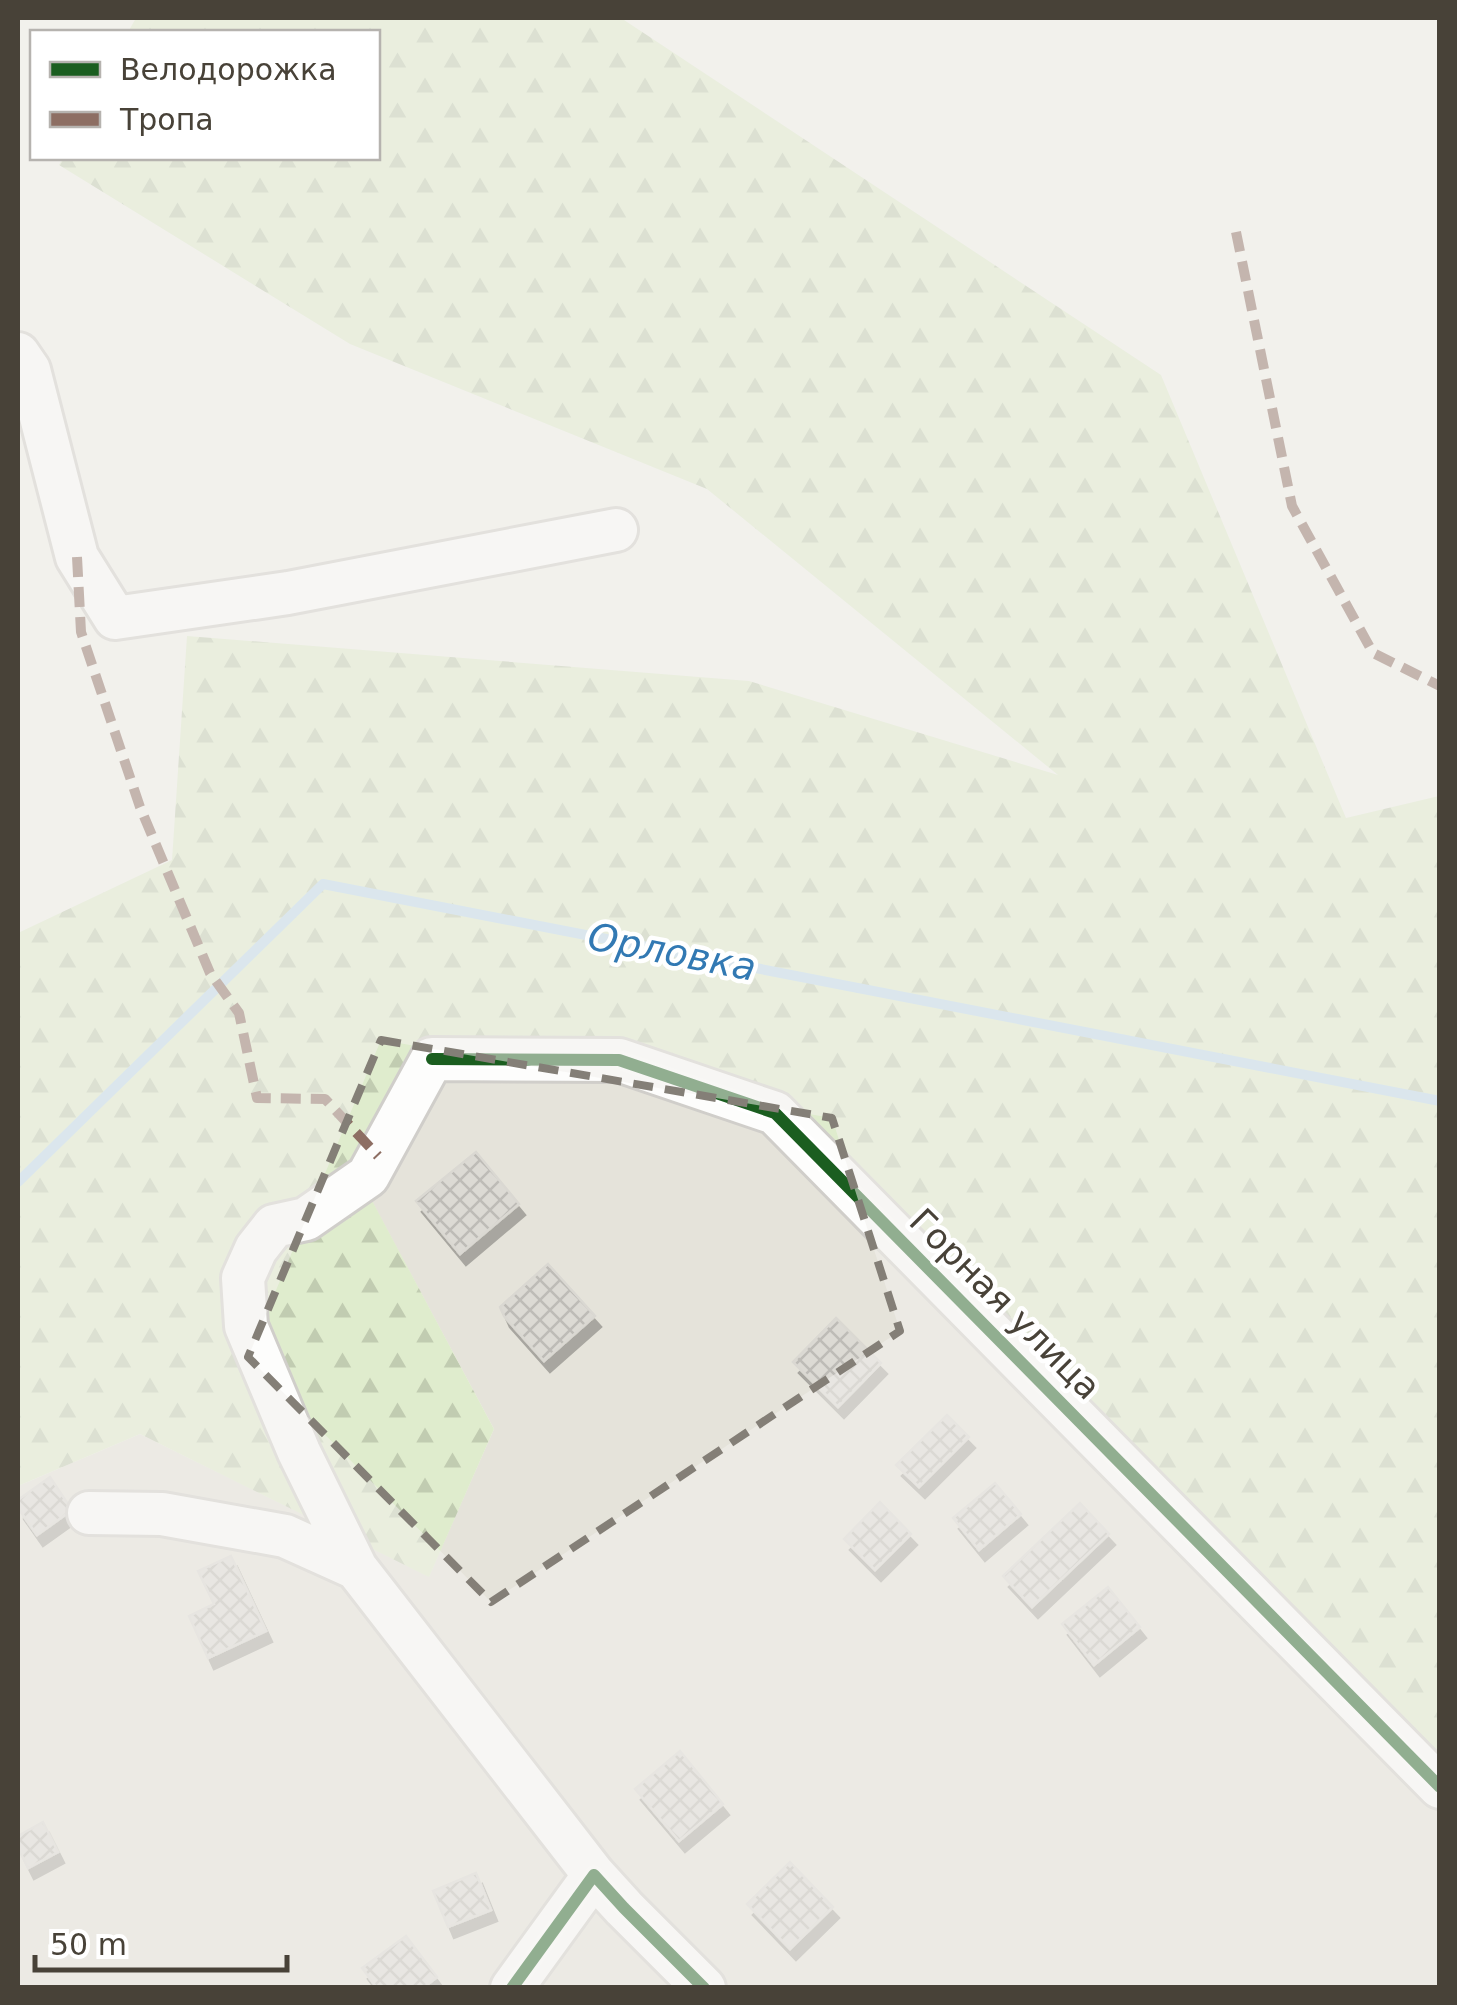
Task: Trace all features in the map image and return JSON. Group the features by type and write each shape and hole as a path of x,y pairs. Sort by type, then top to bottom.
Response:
{"street":[{"path":"18,354 29,370 77,557 115,618 288,593 616,530"},
{"name":"Горная улица","path":"356,1568 299,1452 246,1326 243,1278 256,1249 274,1226 306,1219 368,1176 432,1059 619,1060 775,1114 1440,1787"},
{"path":"90,1513 162,1514 285,1536 356,1568 594,1875 704,1988"},
{"path":"512,1988 594,1875"}],"highlighted area":[{"path":"381,1040 832,1118 900,1331 491,1602 248,1357"}],"shaded area":[{"path":"623,1039 780,1094 1439,1753 1439,1987 18,1988 18,1486 140,1434 429,1576 494,1429 353,1166 432,1059"}],"green space":[{"path":"136,18 621,18 1161,375 1346,818 1439,796 1439,1755 781,1095 623,1039 432,1059 353,1165 494,1429 429,1577 140,1434 18,1486 18,933 172,860 187,636 749,681 1058,775 707,489 350,344 59,165 62,160 380,160 380,30 129,30"}],"building":[{"path":"476,1152 519,1204 460,1254 416,1201"},
{"path":"548,1264 595,1316 544,1361 500,1307"},
{"path":"836,1318 881,1363 838,1407 793,1362"},
{"path":"947,1415 969,1437 919,1487 896,1465"},
{"path":"50,1477 72,1510 37,1535 18,1508 18,1500"},
{"path":"995,1483 1021,1514 979,1550 953,1518"},
{"path":"880,1502 911,1534 875,1570 844,1539"},
{"path":"1080,1503 1109,1534 1032,1607 1003,1576"},
{"path":"231,1556 266,1631 208,1658 189,1616 214,1604 198,1571"},
{"path":"1108,1587 1140,1627 1094,1665 1062,1624"},
{"path":"680,1751 723,1804 679,1841 635,1789"},
{"path":"43,1822 58,1852 28,1868 18,1848 18,1836"},
{"path":"790,1862 833,1907 790,1949 747,1904"},
{"path":"476,1873 491,1910 448,1927 433,1891"},
{"path":"406,1936 437,1977 423,1988 377,1988 362,1968"}],"waterway":[{"name":"Орловка","path":"18,1182 323,884 1440,1101"}],"marked path":[{"path":"1236,232 1292,506 1373,653 1440,686"},
{"path":"77,557 81,632 140,807 210,973 239,1013 257,1098 325,1099 378,1156"}],"cycle path":[{"path":"432,1059 619,1060 775,1113 1440,1787"},
{"path":"512,1988 594,1875 704,1988"}]}
